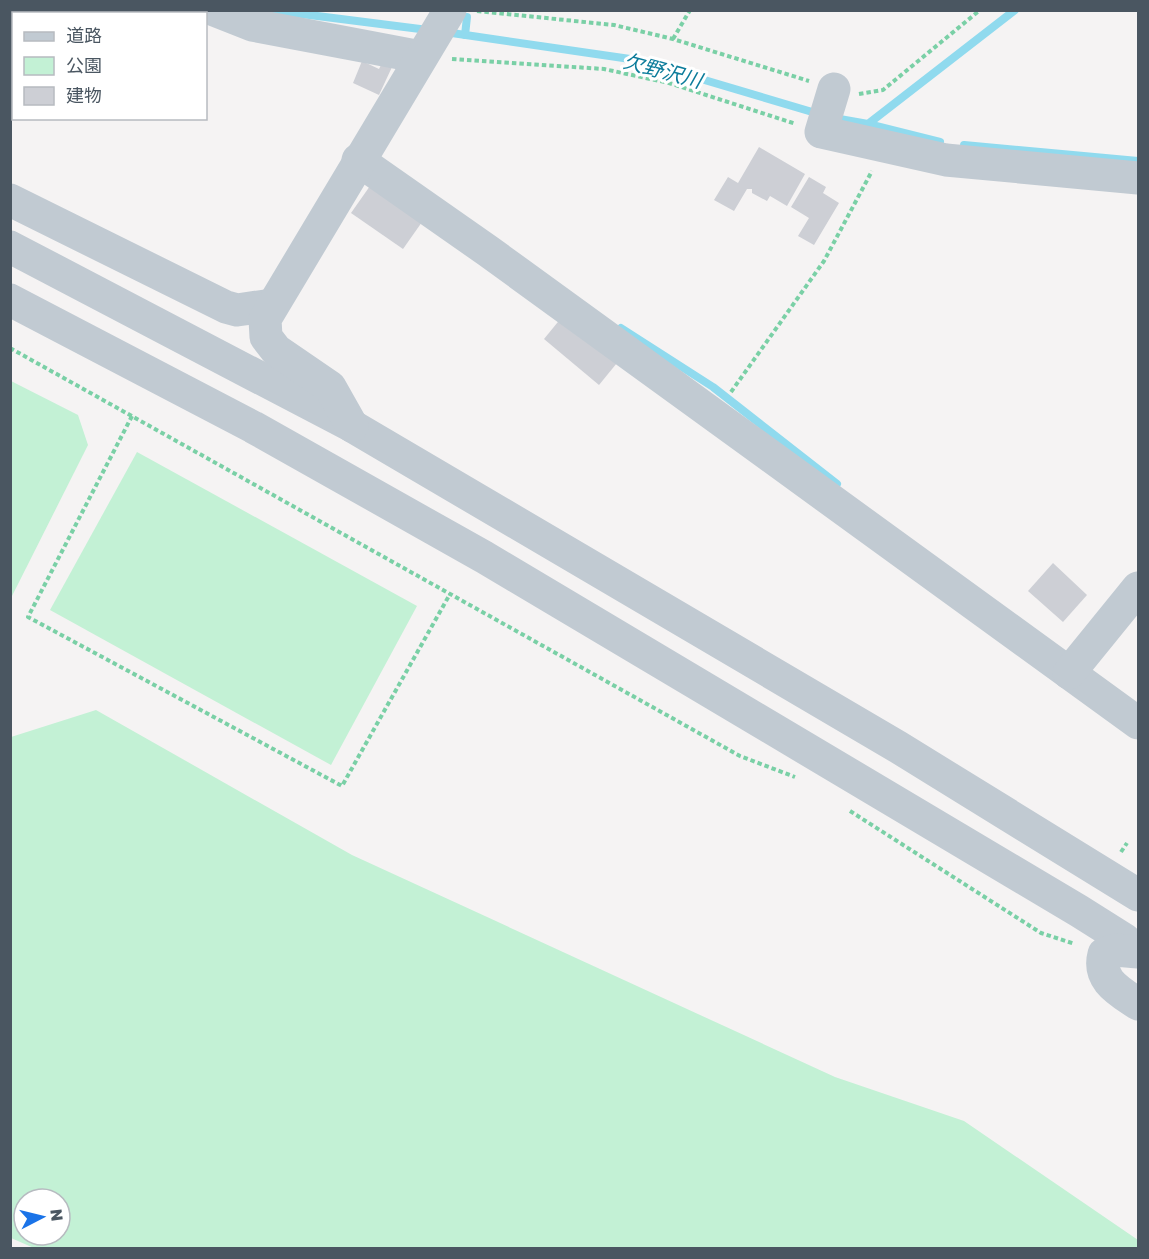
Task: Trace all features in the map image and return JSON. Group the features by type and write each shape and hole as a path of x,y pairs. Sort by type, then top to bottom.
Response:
{"street":[{"path":"214,10 252,25 425,51"},
{"path":"352,426 330,387 276,350 266,336 265,319 425,51 457,13"},
{"path":"832,95 821,132 946,160 1138,178"},
{"path":"358,160 488,250 1138,723"},
{"path":"10,200 226,307 237,310 272,305"},
{"path":"10,247 352,426 898,747 1138,895"},
{"path":"10,300 253,426 484,557 1079,911 1125,940 1125,952 1101,965 1106,978 1138,1004"},
{"path":"1069,673 1138,588"}],"path":[{"path":"673,39 690,10"},
{"path":"457,13 614,25 673,39 832,95 864,94 882,90 980,10"},
{"path":"425,51 604,69 669,83 821,132"},
{"path":"714,415 824,261 885,146"},
{"path":"10,348 741,756 802,780"},
{"path":"132,416 28,617 342,786 450,594"},
{"path":"842,806 1041,933 1125,952"}],"green space":[{"path":"11,381 78,415 88,445 11,598"},
{"path":"137,452 417,606 331,765 50,610"},
{"path":"96,710 352,855 835,1077 964,1121 1138,1240 1138,1248 32,1247 72,1247 72,1187 12,1187 11,1238 11,737"}],"building":[{"path":"362,61 379,69 382,63 392,67 379,95 353,83"},
{"path":"759,147 805,174 787,206 770,196 767,201 752,193 752,189 747,189 734,211 714,200 728,177 738,183"},
{"path":"809,177 826,187 823,193 839,203 814,245 798,236 809,218 791,207"},
{"path":"370,186 422,222 403,249 351,213"},
{"path":"562,317 621,358 599,385 544,339"},
{"path":"1053,563 1087,595 1063,622 1028,591"}],"waterway":[{"name":"欠野沢川","path":"270,10 428,30"},
{"name":"欠野沢川","path":"834,118 868,124 1015,10"},
{"path":"465,35 467,17"},
{"name":"欠野沢川","path":"445,32 637,60 819,114"},
{"path":"868,124 940,142"},
{"path":"964,145 1138,161"},
{"path":"621,328 713,387 837,484"}]}
